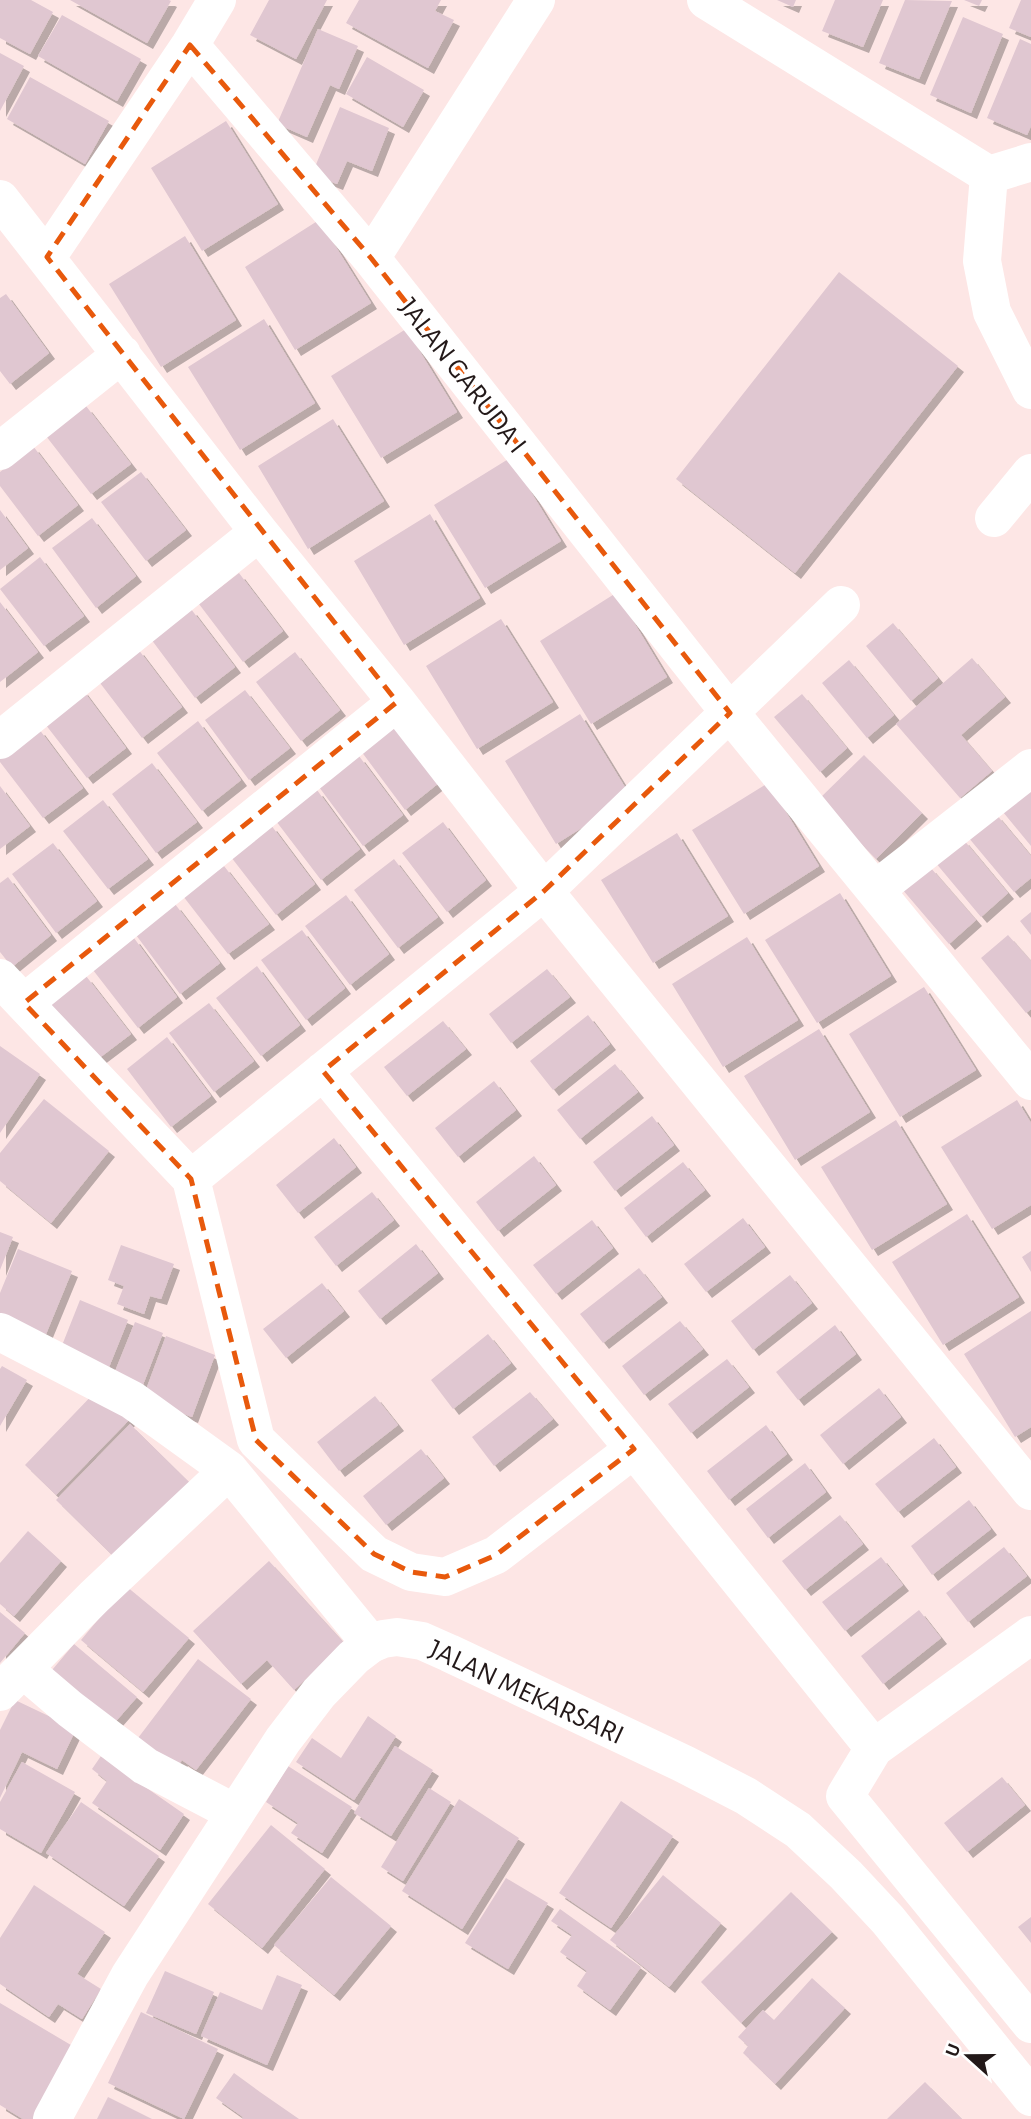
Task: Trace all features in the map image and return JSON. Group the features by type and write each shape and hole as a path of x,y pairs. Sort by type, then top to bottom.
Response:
{"street":[{"path":"47,257 190,45 217,0"},
{"path":"371,258 536,0"},
{"path":"706,0 989,175 1031,162"},
{"name":"JALAN GARUDA I","path":"190,45 371,258 730,713 875,890 1025,1062"},
{"path":"989,175 982,261 992,312 1031,390"},
{"path":"0,199 259,532 397,702 544,891 1031,1491"},
{"path":"0,451 121,354"},
{"path":"994,518 1031,473"},
{"path":"0,740 259,532"},
{"path":"191,1179 544,891 841,605"},
{"path":"397,702 12,990 191,1179 256,1440 374,1554 411,1572 445,1577 496,1555 634,1448"},
{"path":"875,890 1031,768"},
{"path":"323,1070 634,1448 874,1748"},
{"path":"0,1332 132,1399 229,1470 371,1644 354,1657 319,1693 283,1740 130,1975 52,2119"},
{"path":"229,1470 94,1597 11,1680 70,1709 145,1766 235,1813"},
{"path":"1031,1635 874,1748 845,1796 1031,2024"},
{"name":"JALAN MEKARSARI","path":"371,1644 397,1637 422,1641 684,1764 746,1796 798,1830 846,1875 888,1920 1031,2097"}],"highlighted area":[{"path":"190,45 371,258 730,713 544,891 323,1071 634,1449 496,1555 445,1577 411,1572 374,1554 256,1440 191,1179 24,1003 397,702 47,257"}],"building":[{"path":"0,0 31,0 53,12 30,54 0,38"},
{"path":"70,0 169,0 171,1 147,43"},
{"path":"269,0 327,0 296,59 250,35"},
{"path":"359,0 441,0 435,11 454,20 428,68 346,23"},
{"path":"777,0 796,0 793,7"},
{"path":"835,0 883,0 863,47 822,31"},
{"path":"905,0 952,1 919,79 879,63"},
{"path":"964,0 982,0 979,6"},
{"path":"1021,0 1031,0 1031,37 1009,28"},
{"path":"62,15 141,59 117,101 38,56"},
{"path":"963,17 1003,34 971,113 930,95"},
{"path":"318,29 358,46 339,89 330,85 307,137 277,124"},
{"path":"1020,39 1031,44 1031,126 1027,135 987,118"},
{"path":"0,53 24,66 0,111"},
{"path":"367,57 424,90 403,127 346,94"},
{"path":"30,77 109,121 85,164 7,119"},
{"path":"340,107 389,128 372,171 347,161 337,184 312,174"},
{"path":"226,121 278,204 202,251 151,168"},
{"path":"319,220 371,303 295,350 245,267"},
{"path":"185,236 236,320 161,367 109,284"},
{"path":"839,272 958,366 795,573 676,479"},
{"path":"6,294 49,353 10,384 0,371 0,298"},
{"path":"264,319 315,403 240,450 188,367"},
{"path":"406,329 457,412 381,458 331,376"},
{"path":"86,406 131,464 91,494 46,436"},
{"path":"333,419 384,501 308,549 258,466"},
{"path":"33,446 78,505 38,536 0,486 0,472"},
{"path":"510,458 561,541 485,588 434,505"},
{"path":"141,472 186,530 146,561 101,502"},
{"path":"0,510 28,548 0,570"},
{"path":"430,514 480,598 404,645 354,561"},
{"path":"92,518 136,576 96,608 52,548"},
{"path":"40,557 84,616 44,646 0,589"},
{"path":"239,573 283,631 243,662 199,604"},
{"path":"616,593 667,677 591,724 540,641"},
{"path":"0,602 38,652 0,682"},
{"path":"191,609 235,667 195,698 151,639"},
{"path":"501,619 553,702 477,749 426,666"},
{"path":"893,623 938,678 911,701 866,646"},
{"path":"138,649 182,707 142,738 97,679"},
{"path":"295,652 340,710 301,741 256,682"},
{"path":"972,658 1005,697 961,735 992,771 960,798 896,724"},
{"path":"849,660 894,715 867,738 822,683"},
{"path":"82,689 126,748 87,778 42,720"},
{"path":"245,690 290,748 249,780 205,720"},
{"path":"802,694 847,748 820,772 774,717"},
{"path":"580,714 631,797 556,844 505,761"},
{"path":"401,720 445,778 405,810 361,751"},
{"path":"198,721 241,780 202,811 157,753"},
{"path":"39,729 83,788 43,818 0,762 0,758"},
{"path":"864,755 922,813 876,859 818,800"},
{"path":"359,756 403,815 363,846 319,787"},
{"path":"152,763 197,822 156,853 112,794"},
{"path":"768,783 819,866 744,914 692,830"},
{"path":"0,786 30,826 0,849"},
{"path":"1031,788 1031,846 1003,812"},
{"path":"317,790 360,849 321,880 276,821"},
{"path":"103,800 148,859 108,889 63,831"},
{"path":"996,814 1031,856 1031,878 1014,892 968,837"},
{"path":"443,822 486,880 447,912 402,853"},
{"path":"271,825 315,884 276,915 231,857"},
{"path":"677,833 728,916 653,963 601,880"},
{"path":"963,839 1008,893 981,917 935,862"},
{"path":"53,843 97,901 56,933 12,874"},
{"path":"394,859 438,917 398,948 354,890"},
{"path":"224,866 269,924 228,954 183,896"},
{"path":"930,867 976,920 949,944 902,889"},
{"path":"8,877 51,935 12,967 0,952 0,883"},
{"path":"840,893 891,976 817,1023 765,940"},
{"path":"346,895 389,954 350,985 305,926"},
{"path":"175,904 220,963 180,994 136,935"},
{"path":"1031,912 1031,935 1020,921"},
{"path":"302,930 345,988 306,1020 261,960"},
{"path":"1008,935 1031,961 1031,1009 1026,1013 981,958"},
{"path":"747,937 798,1020 723,1067 672,984"},
{"path":"134,938 177,997 138,1028 93,970"},
{"path":"257,966 300,1025 261,1056 216,998"},
{"path":"547,969 570,997 511,1043 489,1014"},
{"path":"86,976 131,1034 90,1065 45,1006"},
{"path":"924,987 976,1070 900,1117 849,1034"},
{"path":"209,1003 254,1061 214,1092 169,1033"},
{"path":"588,1015 610,1044 553,1090 530,1061"},
{"path":"443,1021 466,1049 407,1096 384,1067"},
{"path":"819,1029 870,1112 795,1160 744,1076"},
{"path":"167,1037 211,1096 171,1127 127,1069"},
{"path":"0,1046 40,1074 0,1133"},
{"path":"615,1064 638,1092 580,1139 557,1110"},
{"path":"494,1081 516,1110 458,1157 435,1128"},
{"path":"44,1099 109,1151 51,1223 0,1181 0,1153"},
{"path":"1017,1100 1031,1123 1031,1205 992,1229 941,1147"},
{"path":"652,1116 674,1145 615,1191 593,1162"},
{"path":"896,1120 947,1204 872,1250 821,1167"},
{"path":"334,1138 356,1167 298,1213 276,1185"},
{"path":"534,1156 556,1185 498,1231 476,1202"},
{"path":"683,1162 705,1190 646,1237 624,1208"},
{"path":"372,1192 394,1220 336,1266 314,1237"},
{"path":"967,1214 1019,1297 943,1345 892,1262"},
{"path":"743,1218 765,1247 706,1292 684,1264"},
{"path":"592,1220 613,1248 556,1294 533,1265"},
{"path":"0,1232 13,1237 0,1270"},
{"path":"416,1244 438,1273 380,1319 358,1291"},
{"path":"121,1245 174,1264 161,1299 150,1296 144,1314 117,1304 124,1286 108,1280"},
{"path":"18,1249 72,1271 46,1334 0,1315 0,1293"},
{"path":"1031,1251 1031,1272 1022,1257"},
{"path":"639,1268 662,1297 603,1343 580,1314"},
{"path":"790,1275 812,1303 753,1350 731,1321"},
{"path":"322,1283 344,1311 286,1358 263,1329"},
{"path":"80,1300 128,1320 105,1377 57,1358"},
{"path":"1031,1311 1031,1427 1015,1437 964,1354"},
{"path":"680,1321 703,1349 644,1395 622,1366"},
{"path":"135,1322 163,1333 139,1395 110,1384"},
{"path":"835,1325 856,1354 798,1400 776,1372"},
{"path":"488,1334 511,1363 453,1409 431,1380"},
{"path":"166,1336 215,1355 192,1417 143,1398"},
{"path":"727,1359 749,1387 691,1433 668,1404"},
{"path":"2,1366 27,1380 0,1426 0,1369"},
{"path":"879,1388 901,1417 843,1464 820,1435"},
{"path":"98,1389 129,1420 56,1495 25,1465"},
{"path":"530,1392 553,1419 494,1466 472,1437"},
{"path":"375,1396 398,1425 339,1471 317,1442"},
{"path":"130,1424 189,1482 115,1558 56,1500"},
{"path":"766,1425 787,1454 729,1500 707,1471"},
{"path":"934,1438 956,1467 898,1512 875,1484"},
{"path":"421,1449 444,1478 386,1525 363,1496"},
{"path":"805,1463 826,1492 768,1538 746,1509"},
{"path":"969,1500 991,1529 932,1575 911,1546"},
{"path":"840,1515 863,1544 805,1590 782,1561"},
{"path":"28,1531 61,1561 14,1616 0,1604 0,1563"},
{"path":"1004,1547 1027,1576 968,1622 946,1593"},
{"path":"881,1557 903,1585 845,1631 822,1602"},
{"path":"269,1561 344,1643 294,1690 267,1660 241,1684 193,1631"},
{"path":"126,1586 189,1638 143,1692 81,1640"},
{"path":"919,1610 941,1638 883,1684 861,1656"},
{"path":"0,1612 25,1633 0,1663"},
{"path":"74,1644 137,1697 110,1728 47,1676"},
{"path":"198,1659 251,1699 196,1770 182,1760 174,1771 135,1742"},
{"path":"15,1700 76,1729 57,1769 22,1752 0,1798 0,1730"},
{"path":"368,1716 396,1736 354,1800 296,1762 312,1738 341,1758"},
{"path":"395,1746 433,1770 391,1836 354,1813"},
{"path":"101,1756 184,1814 160,1850 92,1803 107,1781 92,1769"},
{"path":"22,1762 75,1792 41,1853 0,1829 0,1802"},
{"path":"288,1766 352,1807 322,1853 291,1833 298,1823 266,1802"},
{"path":"1002,1777 1025,1805 967,1852 944,1823"},
{"path":"429,1788 451,1802 403,1881 381,1867"},
{"path":"459,1799 519,1838 462,1929 402,1891"},
{"path":"621,1801 673,1836 611,1928 559,1893"},
{"path":"81,1802 159,1856 124,1906 46,1853"},
{"path":"271,1825 325,1869 262,1948 208,1904"},
{"path":"663,1875 721,1923 669,1987 610,1940"},
{"path":"331,1877 391,1926 334,1995 274,1945"},
{"path":"506,1878 548,1903 508,1969 465,1943"},
{"path":"34,1885 105,1932 77,1974 101,1989 82,2019 58,2004 49,2017 0,1984 0,1938"},
{"path":"791,1892 832,1932 741,2023 701,1982"},
{"path":"560,1909 641,1967 610,2010 577,1986 587,1971 560,1952 572,1935 551,1921"},
{"path":"1031,1917 1031,1943 1018,1927"},
{"path":"165,1971 214,1992 196,2034 146,2013"},
{"path":"277,1975 302,1985 267,2065 201,2036 220,1992 262,2010"},
{"path":"812,1978 845,2008 775,2084 743,2053 748,2046 738,2037 763,2010 774,2020"},
{"path":"0,2003 76,2048 34,2119 23,2119 0,2105"},
{"path":"141,2012 218,2049 184,2119 108,2083"},
{"path":"234,2073 299,2119 242,2119 243,2117 216,2098"},
{"path":"925,2082 962,2119 887,2119"},
{"path":"108,2097 152,2119 97,2119"}]}
